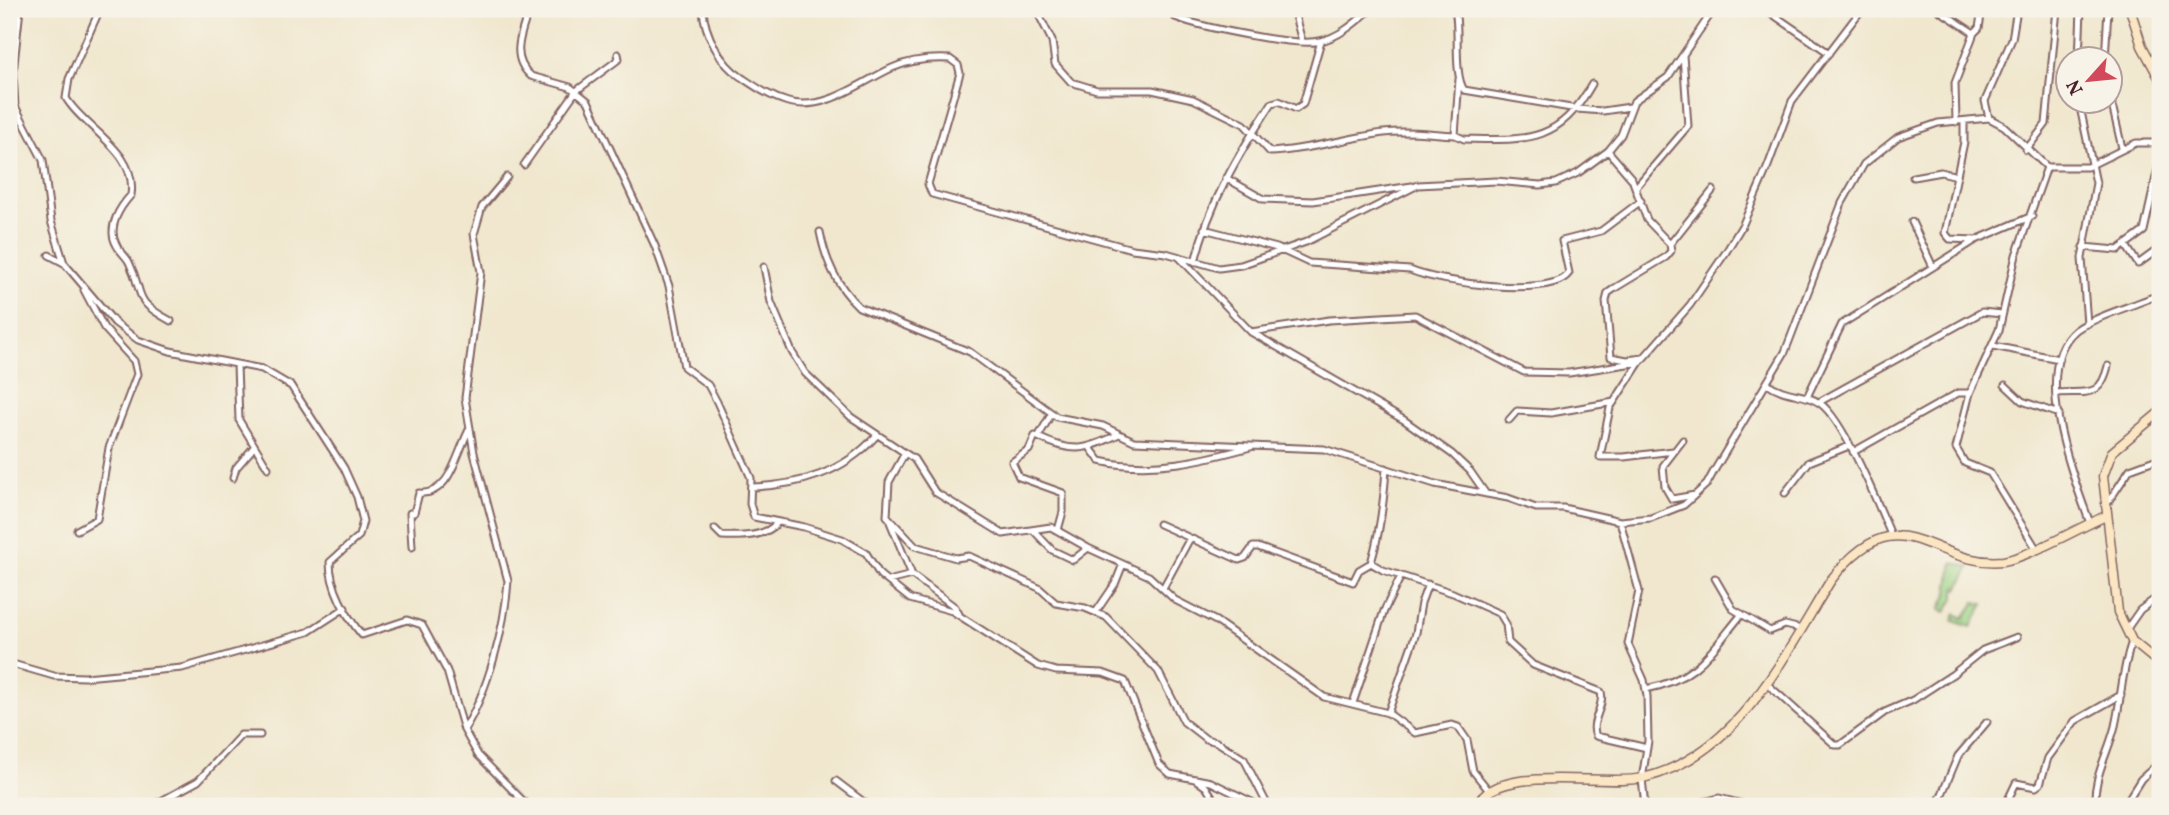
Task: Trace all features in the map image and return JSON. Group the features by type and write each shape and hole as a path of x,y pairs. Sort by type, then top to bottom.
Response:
{"main road":[{"path":"2130,9 2142,47 2160,79"},
{"path":"2160,412 2112,452 2103,476 2118,612 2133,640 2160,664"},
{"path":"1477,806 1490,793 1509,784 1539,779 1608,782 1642,779 1670,770 1713,744 1735,722 1766,683 1845,562 1870,543 1892,537 1924,539 1967,557 2000,561 2036,548 2090,523 2106,512"}],"street":[{"path":"20,9 13,73 15,106 43,160 51,221 64,263 115,323 138,340 170,351 262,369 280,376 303,400 344,468 357,497 363,521 359,536 330,562 331,582 345,608 362,635 407,620 422,625 447,671 464,730 478,755 528,806"},
{"path":"100,9 69,79 66,98 79,115 110,143 128,172 131,195 117,216 113,231 115,242 128,260 140,301 171,321"},
{"path":"441,9 490,9"},
{"path":"529,9 518,50 526,72 576,91 588,101 669,286 684,367 708,385 717,402 752,487 750,504 754,517 842,539 866,553 880,575 919,604 952,611 1038,666 1056,671 1103,673 1125,681 1159,764 1178,778 1211,782 1260,806"},
{"path":"703,9 715,47 725,66 771,96 791,103 815,103 835,97 895,66 950,59 958,65 960,74 928,184 932,194 1132,248 1225,267 1282,251 1344,225 1416,186"},
{"path":"1036,9 1052,41 1055,64 1071,82 1097,90 1152,90 1193,99 1244,124 1270,152 1343,143 1382,133 1411,131 1455,135 1464,139 1526,139 1549,131 1577,110 1591,83"},
{"path":"1173,9 1175,17 1194,23 1302,41 1321,41 1341,32 1371,9"},
{"path":"1293,9 1302,41"},
{"path":"1455,9 1459,27 1459,79 1455,135"},
{"path":"1226,178 1264,199 1313,201 1402,185 1496,181 1540,185 1556,183 1578,173 1608,151 1621,135 1634,101 1668,77 1714,9"},
{"path":"1765,9 1829,53"},
{"path":"1672,451 1600,457 1610,408 1642,360 1690,305 1743,224 1792,101 1862,9"},
{"path":"1937,9 1974,33"},
{"path":"1956,122 1955,83 1974,33 1979,28 1982,9"},
{"path":"1989,118 1985,101 2012,39 2017,9"},
{"path":"2026,150 2046,124 2057,9"},
{"path":"2079,46 2081,9"},
{"path":"2106,46 2108,9"},
{"path":"1195,262 1203,229 1226,178 1252,133 1276,100 1296,109 1303,104 1321,41"},
{"path":"524,165 576,91 619,59 618,54"},
{"path":"1636,187 1688,126 1683,55"},
{"path":"1459,79 1464,90 1469,92 1577,110 1602,111 1630,107"},
{"path":"2081,116 2095,166 2095,196 2083,247 2082,283 2087,324"},
{"path":"2114,116 2122,148"},
{"path":"820,232 830,268 842,289 859,307 970,352 1052,413 1072,421 1102,426 1134,441 1153,444 1261,445 1324,449 1435,484 1486,494 1535,508 1563,508 1620,521 1651,518 1684,505 1698,494 1785,352 1842,203 1864,164 1898,137 1938,123 1989,118 2004,126 2026,150 2047,167 2074,169 2095,166 2122,148 2150,141 2160,143"},
{"path":"1964,121 1964,142 1945,233 1950,239 1976,240"},
{"path":"1608,151 1636,187 1647,220 1670,244 1671,251 1666,257 1608,293 1606,301 1611,357 1642,360"},
{"path":"2083,247 2111,252 2127,247 2144,231 2160,159"},
{"path":"2036,548 1990,473 1965,463 1956,452 1970,393 1993,346 2016,255 2032,216 2047,167"},
{"path":"1913,177 1941,172 1957,176"},
{"path":"464,730 486,686 507,603 508,581 465,398 481,272 474,233 482,207 507,177"},
{"path":"1670,244 1713,190"},
{"path":"1203,229 1282,251 1309,263 1410,270 1468,281 1538,288 1565,279 1569,274 1562,241 1601,231 1640,201"},
{"path":"1807,397 1842,324 1976,240 2032,216"},
{"path":"1912,222 1933,267"},
{"path":"2127,247 2138,264 2160,248"},
{"path":"49,256 64,263"},
{"path":"1179,257 1251,332 1404,420 1452,454 1470,471 1486,494"},
{"path":"764,267 771,302 792,352 805,373 851,417 914,459 935,492 993,530 1010,536 1046,527 1058,530 1088,548 1149,576 1175,600 1216,621 1307,687 1338,703 1353,703 1388,713 1415,733 1452,725 1458,727 1467,740 1473,771 1490,793"},
{"path":"77,530 97,519 109,448 137,374 134,360 104,328 83,288"},
{"path":"2090,523 2066,459 2059,431 2059,359 2066,340 2087,324 2160,294"},
{"path":"1819,402 1982,312 2002,314"},
{"path":"1251,332 1329,320 1415,315 1524,372 1570,373 1642,360"},
{"path":"1993,346 2059,359"},
{"path":"237,365 239,420 268,468"},
{"path":"2057,393 2097,389 2104,384 2108,366"},
{"path":"1767,383 1784,394 1807,397 1819,402 1851,449 1892,537"},
{"path":"2005,384 2022,401 2059,414"},
{"path":"1785,493 1809,462 1851,449 1958,393 1970,393"},
{"path":"1509,420 1517,411 1551,413 1614,402"},
{"path":"1052,413 1038,437 1035,436 1029,450 1012,462 1019,477 1063,493 1063,512 1058,530"},
{"path":"412,547 410,513 414,513 419,493 432,494 440,488 458,459 470,428"},
{"path":"1038,437 1063,447 1091,449 1119,434"},
{"path":"752,487 778,487 813,479 851,459 876,436"},
{"path":"1683,440 1663,466 1668,495 1676,499 1698,494"},
{"path":"1091,449 1100,461 1126,467 1204,461 1261,445"},
{"path":"233,478 236,468 254,447"},
{"path":"905,453 889,482 887,516 912,575 955,607 961,617"},
{"path":"2106,512 2130,468 2160,458"},
{"path":"1159,524 1189,540 1239,560 1245,558 1253,547 1258,547 1353,582 1359,570 1371,563 1384,510 1387,468"},
{"path":"887,516 915,546 956,558 976,559 1039,588 1056,603 1107,617 1158,671 1171,699 1192,730 1244,759 1268,806"},
{"path":"1620,521 1629,543 1639,591 1634,607 1629,649 1646,689 1647,748 1642,779 1645,806"},
{"path":"715,529 722,536 744,536 771,530 778,522"},
{"path":"1034,531 1052,550 1073,561 1088,548"},
{"path":"1163,588 1189,540"},
{"path":"1371,563 1500,614 1506,624 1508,642 1533,665 1601,692 1603,698 1593,730 1596,736 1647,748"},
{"path":"1096,612 1115,584 1123,564"},
{"path":"888,581 912,575"},
{"path":"1353,703 1384,611 1401,576"},
{"path":"1715,578 1733,609 1770,631 1785,625 1801,629"},
{"path":"1388,713 1416,633 1427,584"},
{"path":"2126,630 2140,610 2160,595"},
{"path":"9,663 54,676 85,677 182,668 308,632 345,608"},
{"path":"1646,689 1684,678 1707,656 1742,614"},
{"path":"1766,683 1835,746 1885,712 1913,700 1983,650 2017,637"},
{"path":"2095,806 2098,774 2114,729 2122,671 2133,640"},
{"path":"2005,806 2016,783 2036,787 2040,784 2048,758 2075,721 2120,695"},
{"path":"1937,806 1958,756 1987,722"},
{"path":"152,806 198,782 241,735 260,735"},
{"path":"2124,806 2141,779 2160,762"},
{"path":"1195,779 1209,790 1218,806"},
{"path":"836,781 869,806"},
{"path":"1688,806 1719,798 1751,806"}],"green space":[{"path":"1953,563 1970,567 1958,589 1955,588 1955,597 1946,612 1940,609 1948,593"},
{"path":"1975,602 1984,604 1971,627 1953,621 1956,614 1964,618"}]}
